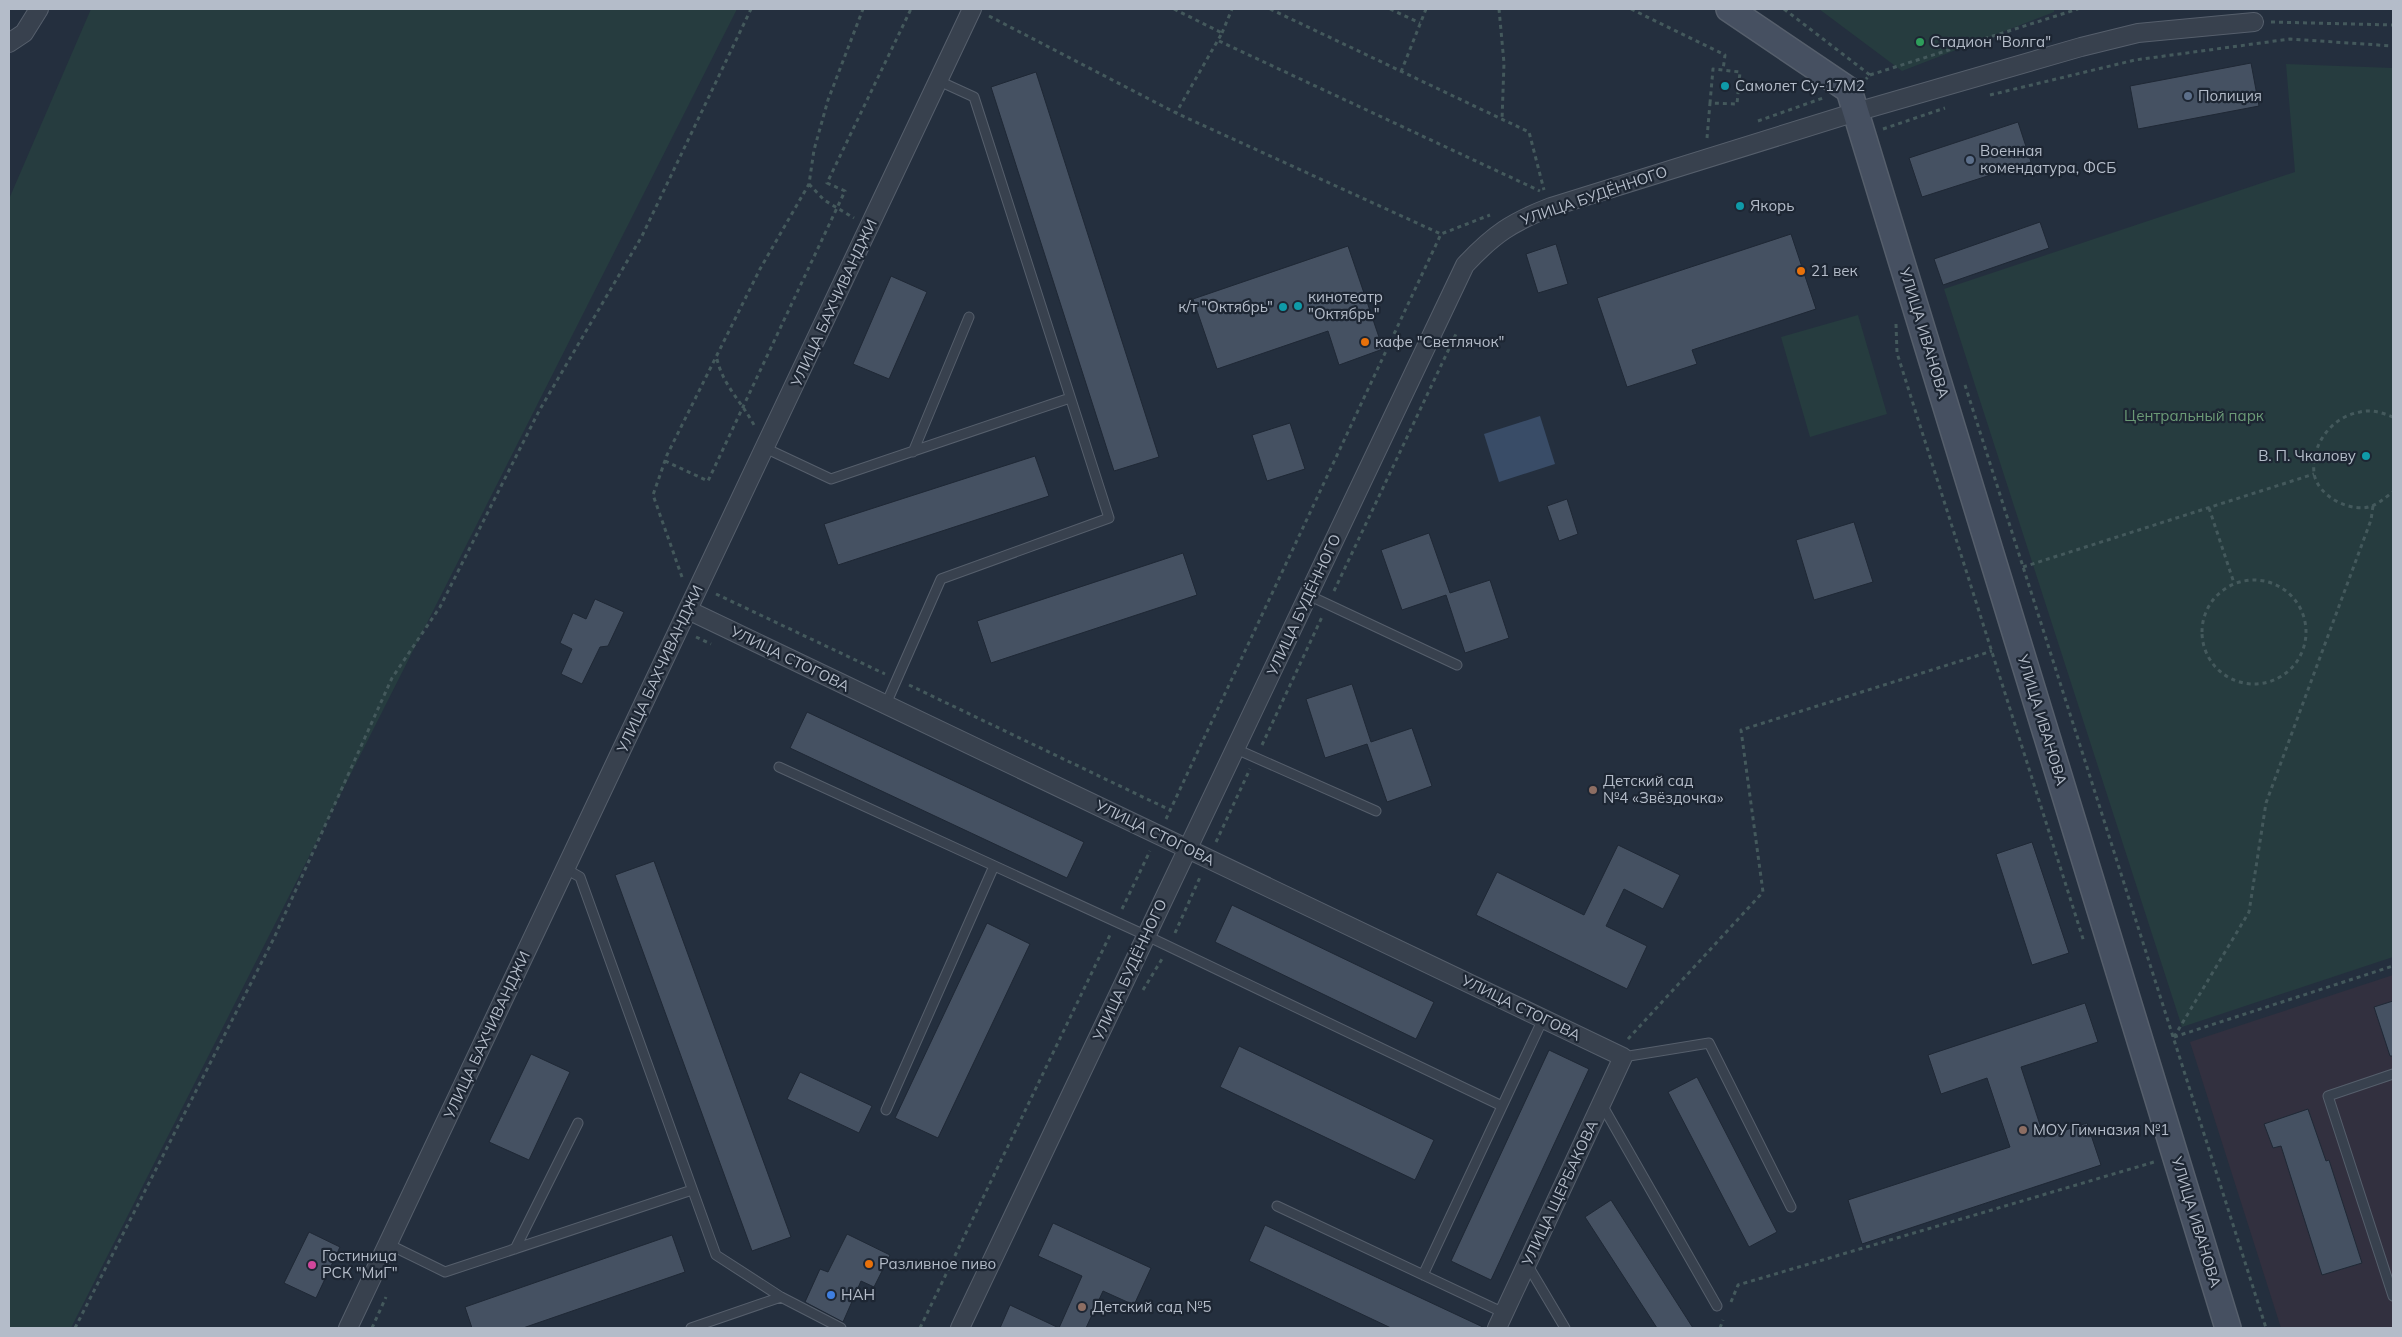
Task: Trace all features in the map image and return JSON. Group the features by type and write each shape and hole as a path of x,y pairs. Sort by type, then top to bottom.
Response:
{"street":[{"path":"9,43 24,33 38,9"},
{"name":"УЛИЦА ИВАНОВА","path":"1729,9 1849,90 2228,1328"},
{"name":"УЛИЦА БАХЧИВАНДЖИ","path":"348,1328 939,81 980,12"},
{"name":"УЛИЦА БУДЁННОГО","path":"960,1328 1465,265 1488,240 1520,219 1551,207 1856,112 2081,47 2138,33 2254,22"},
{"name":"УЛИЦА СТОГОВА","path":"689,607 886,704 1619,1055"},
{"name":"УЛИЦА ЩЕРБАКОВА","path":"1500,1320 1602,1103 1619,1055"}],"lane":[{"path":"886,704 942,579 1109,518 974,97 939,81"},
{"path":"913,452 969,317"},
{"path":"765,448 831,480 1070,398"},
{"path":"1308,595 1457,665"},
{"path":"1236,749 1376,811"},
{"path":"779,767 1147,936 1502,1106"},
{"path":"886,1110 994,866"},
{"path":"566,869 580,877 716,1255 782,1297 841,1328"},
{"path":"1423,1275 1543,1019"},
{"path":"1619,1055 1710,1043 1792,1207"},
{"path":"2393,1074 2328,1096 2393,1296"},
{"path":"1602,1103 1717,1306"},
{"path":"515,1249 578,1123"},
{"path":"388,1244 445,1272 692,1190"},
{"path":"1277,1206 1423,1275 1500,1320"},
{"path":"1527,1264 1565,1328"},
{"path":"691,1328 782,1297"}],"path":[{"path":"75,1328 274,938 392,678 440,608 539,411 642,236 751,9"},
{"path":"689,607 653,495 664,461 760,269 809,184 814,150 828,100 863,9"},
{"path":"664,461 708,481 845,191 827,183 911,9"},
{"path":"1174,9 1222,33"},
{"path":"1176,113 1219,41 1232,9"},
{"path":"1219,41 1545,193 1529,132 1270,9"},
{"path":"1390,9 1420,22"},
{"path":"1401,72 1426,9"},
{"path":"1499,9 1504,63 1502,120"},
{"path":"1631,9 1725,55 1724,70"},
{"path":"1870,75 2078,9"},
{"path":"980,12 1176,113 1441,234"},
{"path":"2254,22 2393,25"},
{"path":"1980,97 2135,60 2290,39 2393,46"},
{"path":"1708,138 1710,103 1713,69 1740,72 1737,104 1710,103"},
{"path":"1886,138 1883,128 1953,105"},
{"path":"809,184 824,200 870,227"},
{"path":"717,358 720,371 728,387 743,406 765,448"},
{"path":"1964,380 2266,1328"},
{"path":"2393,417 2379,412 2359,412 2334,423 2316,445 2314,474 2325,494 2339,504 2373,506 2393,492"},
{"path":"2023,567 2314,474"},
{"path":"2174,1037 2249,912 2266,803 2371,520 2373,506"},
{"path":"2209,508 2234,583"},
{"path":"2260,580 2273,583 2289,593 2303,613 2306,638 2300,659 2282,677 2264,684 2240,683 2220,673 2204,650 2202,622 2214,598 2234,583 2260,580"},
{"path":"716,594 1170,810"},
{"path":"1619,1055 1764,892 1741,730 1992,651"},
{"path":"2174,1037 2393,966"},
{"path":"1720,1328 1738,1285 2154,1162"}],"shaded area":[{"path":"2393,975 2393,1328 2281,1328 2190,1042"}],"green space":[{"path":"91,9 737,9 71,1328 9,1328 9,199"},
{"name":"Стадион \"Волга\"","path":"1819,9 2054,9 2054,12 1902,71"},
{"name":"Центральный парк","path":"2286,64 2393,68 2393,957 2182,1027 1944,289 2295,172"},
{"path":"1858,315 1887,414 1810,437 1781,337"}],"water":[{"path":"1540,416 1555,464 1499,482 1484,434"}],"building":[{"path":"2251,63 2259,106 2138,129 2130,86"},
{"path":"1036,72 1159,457 1114,471 991,87"},
{"path":"2018,122 2031,162 1922,197 1909,158"},
{"path":"2040,222 2049,248 1943,285 1934,259"},
{"path":"1791,234 1816,309 1692,350 1697,364 1627,387 1597,298"},
{"path":"1556,244 1568,284 1538,293 1526,254"},
{"name":"к/т \"Октябрь\"","path":"1348,246 1383,349 1339,365 1328,331 1217,369 1193,299"},
{"path":"891,276 927,292 889,379 853,364"},
{"path":"1290,423 1305,469 1267,481 1252,435"},
{"path":"1035,456 1049,496 838,565 824,524"},
{"path":"1567,499 1578,534 1559,541 1547,506"},
{"path":"1854,522 1873,582 1814,600 1796,540"},
{"path":"1429,533 1450,593 1490,580 1509,638 1465,653 1446,595 1402,610 1381,550"},
{"path":"1183,553 1197,595 991,663 977,621"},
{"path":"595,599 624,612 608,646 600,647 582,684 561,674 572,649 560,643 573,613 586,619"},
{"path":"1352,684 1371,742 1412,728 1432,786 1387,802 1367,744 1325,758 1306,699"},
{"path":"807,712 1084,842 1067,878 790,748"},
{"path":"2032,842 2069,953 2032,965 1996,854"},
{"path":"1618,845 1680,875 1663,909 1624,889 1606,926 1647,946 1627,989 1476,915 1497,872 1584,915"},
{"path":"654,861 791,1237 752,1251 615,875"},
{"path":"1232,905 1434,1002 1416,1039 1215,942"},
{"path":"987,923 1030,944 938,1138 895,1118"},
{"path":"2393,1001 2393,1056 2390,1056 2374,1007"},
{"name":"МОУ Гимназия №1","path":"2085,1003 2098,1042 2021,1067 2044,1137 2087,1123 2101,1165 1862,1244 1848,1200 2010,1147 1987,1078 1941,1094 1928,1055"},
{"path":"1239,1046 1434,1140 1415,1180 1220,1087"},
{"path":"1549,1050 1589,1069 1491,1280 1451,1261"},
{"path":"531,1054 570,1072 529,1160 489,1142"},
{"path":"800,1072 872,1106 859,1133 787,1099"},
{"path":"1697,1077 1777,1232 1749,1247 1668,1092"},
{"path":"2308,1109 2326,1161 2329,1160 2362,1263 2322,1275 2281,1146 2273,1148 2264,1124"},
{"path":"1611,1200 1693,1328 1657,1328 1585,1217"},
{"path":"1053,1223 1151,1268 1134,1305 1103,1291 1086,1328 1059,1328 1082,1276 1038,1256"},
{"path":"1265,1225 1485,1328 1391,1328 1249,1261"},
{"path":"309,1232 340,1247 316,1298 284,1283"},
{"path":"847,1234 890,1255 874,1287 861,1281 843,1322 805,1302 820,1269 828,1272"},
{"path":"672,1235 685,1272 523,1328 472,1328 465,1307"},
{"path":"1010,1305 1059,1328 1000,1328"}],"place":[{"name":"Стадион \"Волга\"","path":"1920,42"},
{"name":"Самолет Су-17М2","path":"1725,86"},
{"name":"Полиция","path":"2188,96"},
{"name":"Военная комендатура, ФСБ","path":"1970,160"},
{"name":"Якорь","path":"1740,206"},
{"name":"21 век","path":"1801,271"},
{"name":"кинотеатр \"Октябрь\"","path":"1298,306"},
{"name":"к/т \"Октябрь\"","path":"1283,307"},
{"name":"кафе \"Светлячок\"","path":"1365,342"},
{"name":"В. П. Чкалову","path":"2366,456"},
{"name":"Детский сад №4 «Звёздочка»","path":"1593,790"},
{"name":"МОУ Гимназия №1","path":"2023,1130"},
{"name":"Разливное пиво","path":"869,1264"},
{"name":"Гостиница РСК \"МиГ\"","path":"312,1265"},
{"name":"НАН","path":"831,1295"},
{"name":"Детский сад №5","path":"1082,1307"}]}
